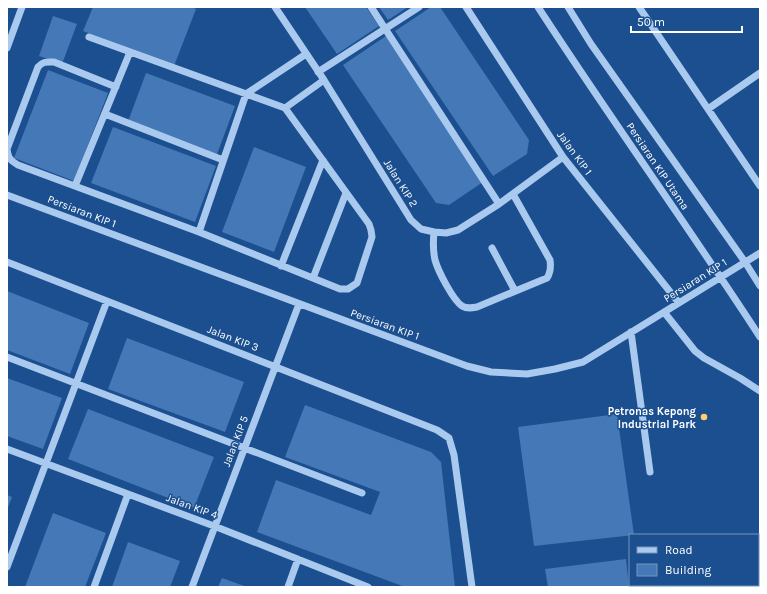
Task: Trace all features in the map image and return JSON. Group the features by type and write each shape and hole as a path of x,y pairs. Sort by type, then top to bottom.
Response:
{"street":[{"path":"7,48 22,7"},
{"name":"Jalan KIP 2","path":"275,7 324,80 411,220 421,229 446,233 458,230 499,204 563,157"},
{"path":"371,7 499,204"},
{"path":"318,72 419,7"},
{"name":"Jalan KIP 1","path":"466,7 563,157 679,303"},
{"name":"Persiaran KIP Utama","path":"538,7 570,57 721,277 760,337"},
{"name":"Persiaran KIP Utama","path":"568,7 591,44 745,262 760,286"},
{"path":"639,7 760,186"},
{"path":"89,38 285,108 369,224 372,237 357,283 348,289 340,289 198,232 18,165 11,160 7,149 38,67 41,63 46,61 54,62 116,87"},
{"path":"76,186 130,52"},
{"path":"198,232 246,94 306,54"},
{"path":"708,109 760,73"},
{"path":"285,108 324,80"},
{"path":"105,114 223,160"},
{"path":"281,266 322,160"},
{"path":"313,278 346,193"},
{"name":"Persiaran KIP 1","path":"7,194 466,366 491,372 527,374 583,362 760,253"},
{"path":"434,232 433,248 435,260 441,275 457,301 462,306 469,308 477,307 547,278 550,274 550,260 513,194"},
{"path":"492,248 515,291"},
{"name":"Jalan KIP 3","path":"7,262 437,430 449,438 454,455 472,587"},
{"path":"7,567 107,301"},
{"name":"Jalan KIP 5","path":"192,587 299,304"},
{"path":"664,312 695,351 704,358 760,391"},
{"path":"631,332 650,472"},
{"path":"7,357 362,493"},
{"name":"Jalan KIP 4","path":"7,449 214,526 368,587"},
{"path":"94,587 128,494"},
{"path":"288,587 298,559"}],"building":[{"path":"93,7 192,7 196,9 174,66 83,31"},
{"path":"305,7 366,7 379,26 337,54"},
{"path":"379,7 408,7 388,20"},
{"path":"431,7 440,7 529,140 527,154 493,176 395,31"},
{"path":"53,16 77,24 62,64 39,56"},
{"path":"386,36 483,182 449,205 436,203 343,65"},
{"path":"48,70 108,93 74,181 14,158"},
{"path":"146,73 235,106 216,157 127,124"},
{"path":"113,127 216,166 195,222 91,183"},
{"path":"254,147 306,167 274,252 222,232"},
{"path":"7,291 89,323 70,374 7,350"},
{"path":"127,338 244,382 225,432 108,389"},
{"path":"7,378 62,398 43,449 7,436"},
{"path":"305,405 431,452 441,462 455,587 405,587 257,532 276,480 371,515 380,492 285,457"},
{"path":"88,409 214,457 194,508 68,459"},
{"path":"617,414 634,534 534,546 518,427"},
{"path":"7,495 12,497 7,510"},
{"path":"53,513 106,533 85,587 25,587"},
{"path":"128,542 180,561 170,587 112,587"},
{"path":"626,559 629,587 548,587 545,569"},
{"path":"222,578 247,587 218,587"}],"place":[{"name":"Petronas Kepong Industrial Park","path":"704,417"}]}
